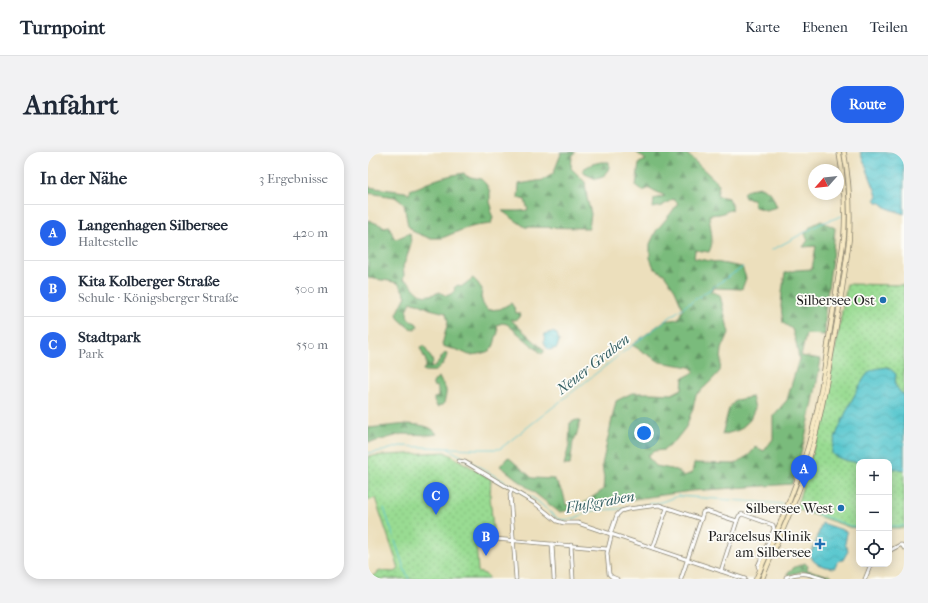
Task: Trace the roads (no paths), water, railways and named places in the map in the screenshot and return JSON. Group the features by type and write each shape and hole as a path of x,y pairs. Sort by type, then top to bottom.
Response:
{"main road":[{"path":"756,579 778,529 801,469 812,432 819,399 844,237 844,197 839,152"},
{"path":"762,579 806,470 824,400 849,238 847,171 844,152"}],"street":[{"path":"459,461 465,462 512,489 557,521 564,523 578,523 744,579"},
{"path":"512,489 510,494 516,579"},
{"path":"617,579 609,574 607,549 617,515 621,511 656,505 701,519"},
{"path":"653,548 667,508"},
{"path":"681,579 703,512 706,511 737,521"},
{"path":"721,571 737,521 739,516 742,514 774,526 758,566 760,571"},
{"path":"495,539 607,549"},
{"path":"552,544 554,579"},
{"path":"571,545 573,579"},
{"path":"892,549 900,545 904,548"},
{"path":"865,579 870,567"},
{"path":"785,578 797,573 803,573 824,579"}],"water":[{"path":"860,152 904,152 904,214 887,208 881,203 877,202 875,199 877,195"},
{"path":"552,332 557,334 559,341 557,348 549,350 545,345 544,337 545,334"},
{"path":"888,367 896,374 895,385 901,393 904,394 904,470 892,468 892,459 856,459 856,462 841,459 832,454 835,438 852,400 868,373 877,368"},
{"path":"822,523 846,531 847,533 845,544 848,551 843,560 839,561 834,568 816,563 811,558 810,554"}],"waterway":[{"name":"Neuer Graben","path":"772,250 822,223 842,216"},
{"name":"Neuer Graben","path":"448,448 501,448 627,349 681,309 743,267"},
{"name":"Flußgraben","path":"368,453 383,451 400,446 447,448 536,500 558,519 568,520 592,511 624,508"},
{"name":"Flußgraben","path":"635,507 661,502 678,496 783,504"},
{"path":"384,508 409,579"},
{"name":"Flußgraben","path":"804,509 850,526 856,527"},
{"name":"Flußgraben","path":"892,526 904,526"}],"place":[{"name":"Silbersee Ost","path":"883,300"},
{"name":"Langenhagen Silbersee","path":"804,488"},
{"name":"Silbersee West","path":"841,508"},
{"name":"Stadtpark","path":"436,515"},
{"name":"Paracelsus Klinik am Silbersee","path":"820,544"},
{"name":"Kita Kolberger Straße","path":"486,556"}]}
